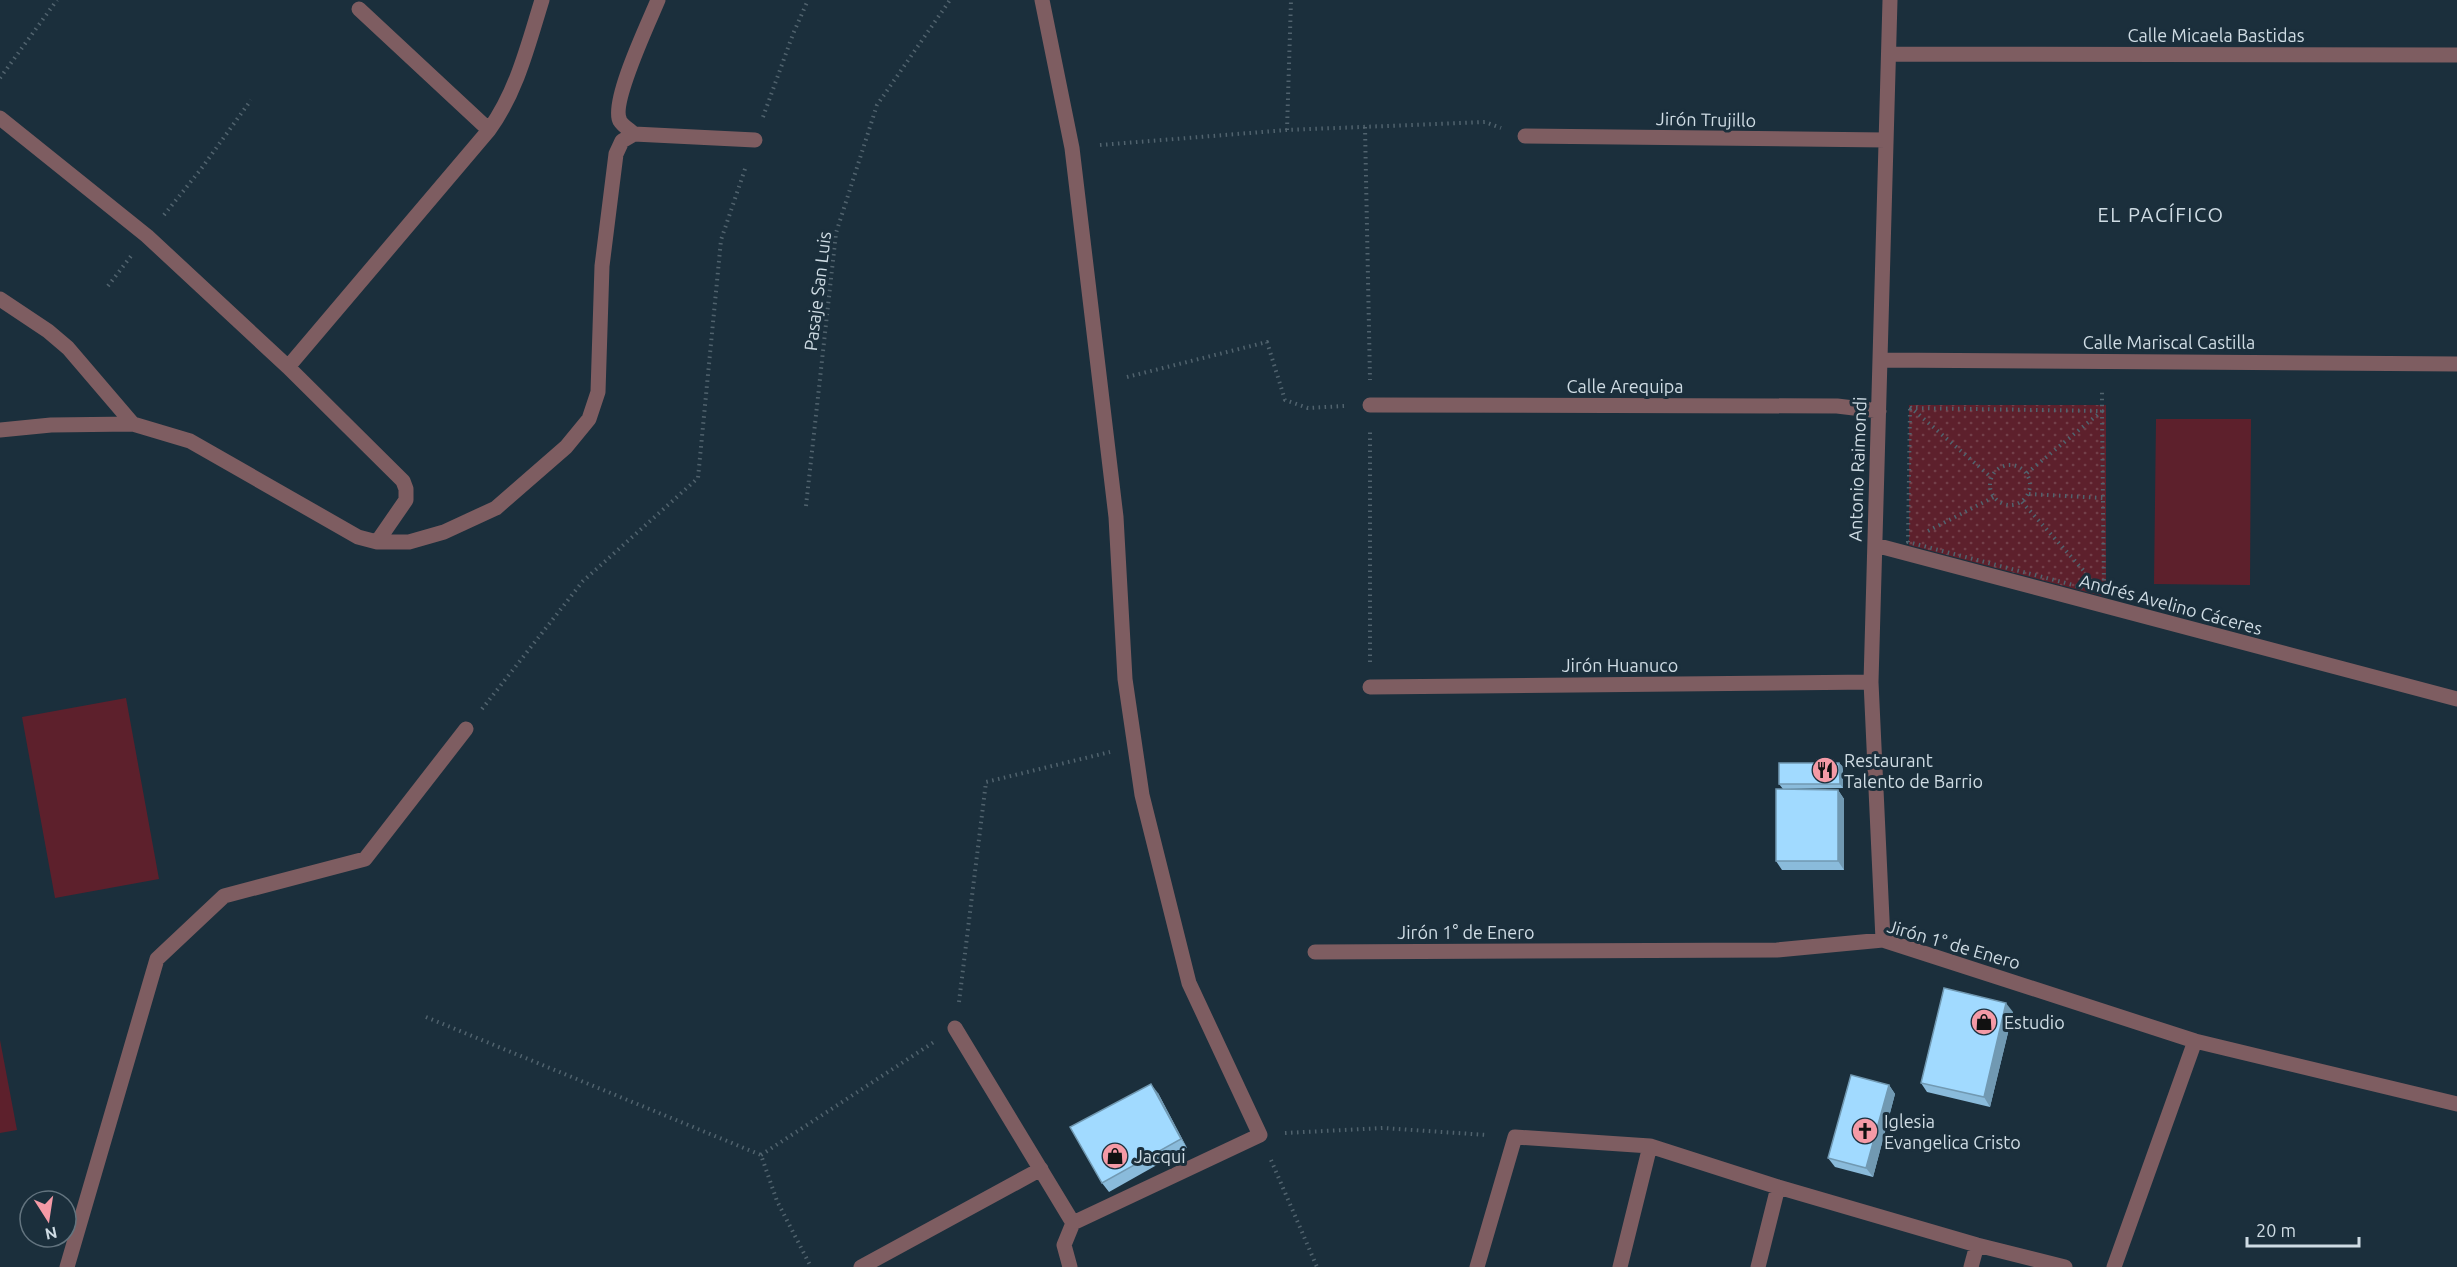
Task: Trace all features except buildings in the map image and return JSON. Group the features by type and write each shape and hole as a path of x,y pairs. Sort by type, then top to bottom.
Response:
{"street":[{"path":"288,367 489,130 504,109 515,87 542,0"},
{"path":"634,134 620,122 618,110 620,93 658,0"},
{"path":"1042,0 1072,147 1116,517 1125,679 1142,795 1189,983 1260,1135 1073,1222 1064,1245 1070,1267"},
{"name":"Antonio Raimondi","path":"1883,940 1871,682 1890,0"},
{"path":"359,9 489,130"},
{"name":"Calle Micaela Bastidas","path":"1889,54 2457,55"},
{"path":"0,118 147,236 288,367 403,481 406,500 377,542"},
{"path":"0,430 51,425 133,424 190,441 358,537 377,542 409,542 444,532 496,508 566,447 589,419 598,392 602,266 616,154 622,141 634,134 755,140"},
{"name":"Jirón Trujillo","path":"1525,136 1887,140"},
{"path":"0,299 48,331 68,348 133,424"},
{"name":"Calle Mariscal Castilla","path":"1880,360 2457,364"},
{"name":"Calle Arequipa","path":"1370,405 1837,406 1879,411"},
{"name":"Andrés Avelino Cáceres","path":"1875,545 2103,600 2457,699"},
{"name":"Jirón Huanuco","path":"1370,687 1871,682"},
{"path":"67,1267 157,959 224,896 365,859 466,729"},
{"name":"Jirón 1° de Enero","path":"1315,952 1777,950 1883,940 2195,1041 2457,1104"},
{"path":"955,1028 1073,1222"},
{"path":"2114,1267 2195,1041"},
{"path":"1477,1267 1515,1137 1650,1146 1778,1187 1977,1245 2065,1267"},
{"path":"1620,1267 1650,1146"},
{"path":"861,1267 1041,1169"},
{"path":"1758,1267 1778,1187"},
{"path":"1971,1267 1977,1245"}],"path":[{"path":"0,78 57,0"},
{"path":"466,729 583,581 698,478 721,240 793,34 808,0"},
{"name":"Pasaje San Luis","path":"806,506 836,233 877,105 950,0"},
{"path":"1287,130 1291,0"},
{"path":"108,285 201,169 251,100"},
{"path":"1072,147 1287,130 1485,122 1525,136"},
{"path":"1100,384 1267,342 1285,400 1308,408 1370,405"},
{"path":"2101,361 2103,600"},
{"path":"1904,398 1910,408 1991,477"},
{"path":"1910,408 2102,411"},
{"path":"1908,542 1910,408"},
{"path":"2027,473 2102,411"},
{"path":"2008,465 2019,466 2027,473 2031,483 2029,494 2022,502 2012,505 2002,504 1994,497 1990,487 1991,477 1998,469 2008,465"},
{"path":"2029,494 2103,498"},
{"path":"1927,532 1994,497"},
{"path":"2022,502 2089,576"},
{"path":"1908,542 1917,537"},
{"path":"1875,545 1908,542 2103,600"},
{"path":"2096,585 2103,600"},
{"path":"761,1155 955,1028 986,782 1135,746"},
{"path":"426,1017 761,1155 777,1201 811,1267"},
{"path":"1317,1267 1260,1135 1383,1128 1515,1137"}],"shaded area":[{"path":"1909,405 2106,405 2106,597 1909,545"},
{"path":"2156,419 2251,419 2250,585 2154,584"},
{"path":"126,698 159,879 55,898 22,717"},
{"path":"0,1040 17,1130 0,1133"}],"place":[{"name":"Restaurant Talento de Barrio","path":"1825,770"},
{"name":"Estudio","path":"1984,1022"},
{"name":"Iglesia Evangelica Cristo","path":"1865,1131"},
{"name":"Jacqui","path":"1115,1156"}],"district":[{"name":"EL PACÍFICO","path":"2161,214"}]}
